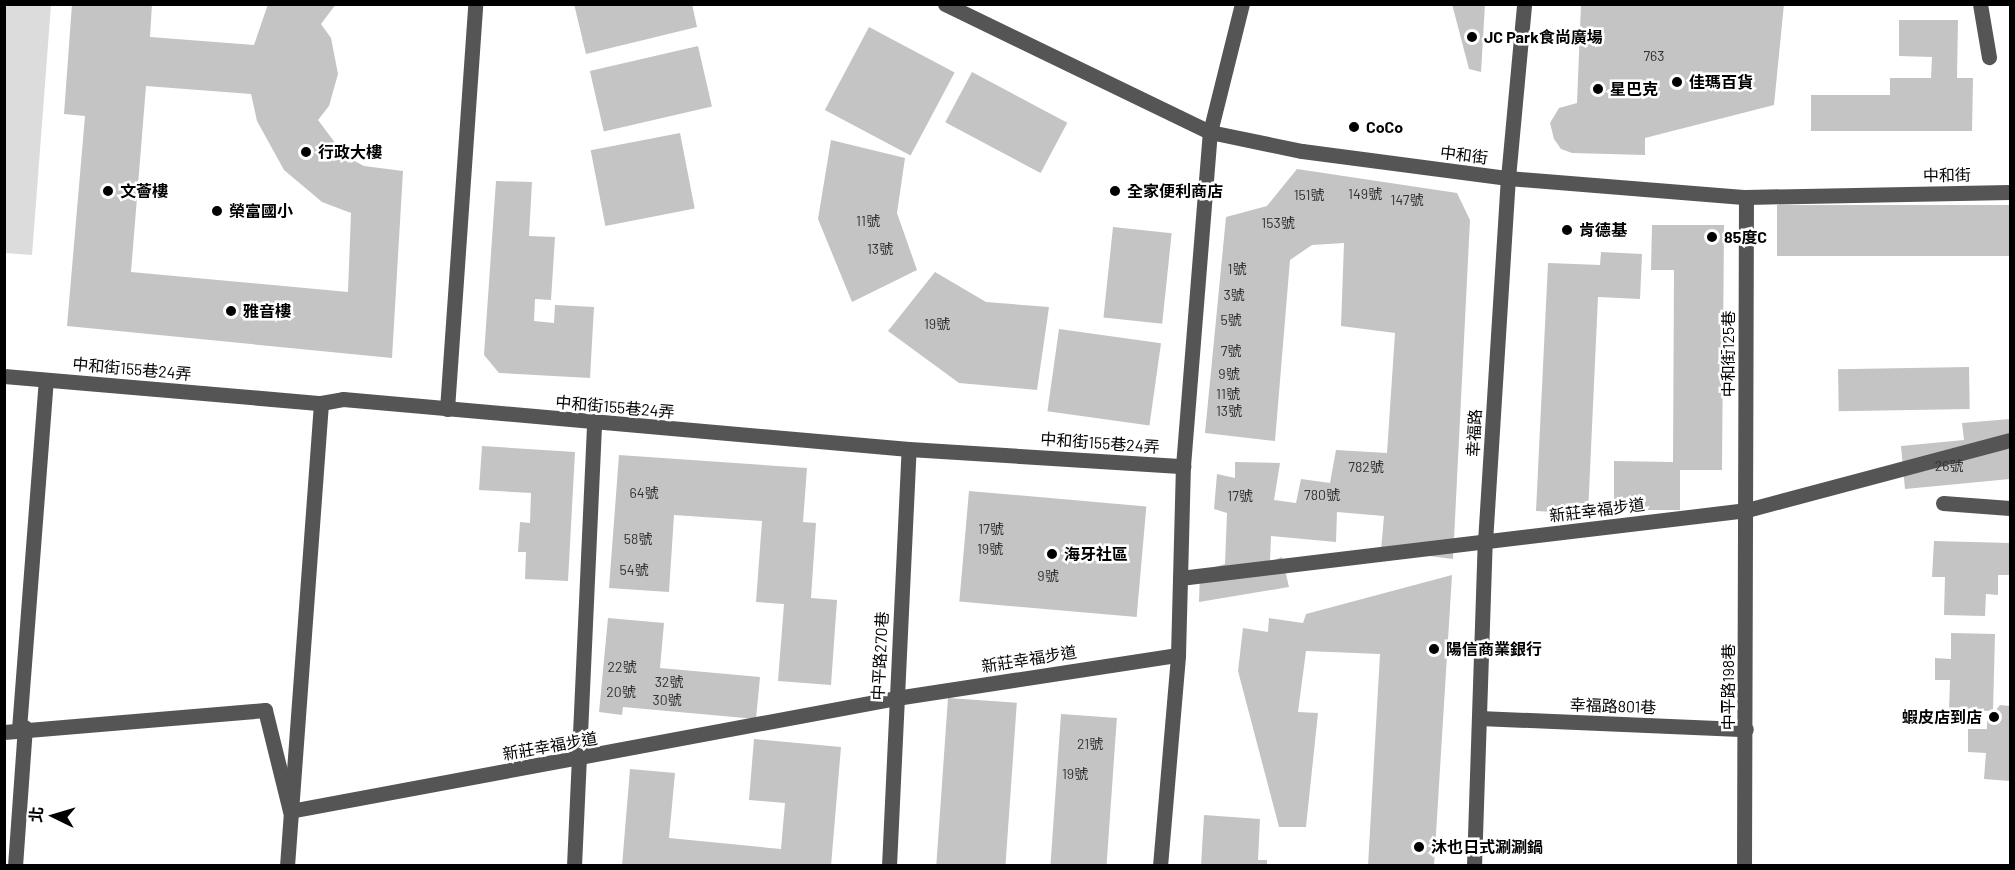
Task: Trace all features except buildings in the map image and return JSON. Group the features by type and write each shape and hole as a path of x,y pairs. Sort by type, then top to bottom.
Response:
{"street":[{"path":"447,410 475,4"},
{"name":"中和街","path":"945,4 1210,132 1351,159 1508,178 1746,198 2010,192"},
{"path":"1160,866 1178,655 1183,466 1210,132 1242,4"},
{"name":"幸福路","path":"1474,866 1485,542 1508,178 1524,4"},
{"path":"1980,4 1989,57"},
{"name":"中和街125巷","path":"1746,198 1747,510"},
{"name":"中和街155巷24弄","path":"4,376 321,403 344,399 594,424 909,449 1183,466"},
{"path":"15,866 16,729 46,380"},
{"path":"287,866 321,403"},
{"path":"574,866 594,424"},
{"name":"新莊幸福步道","path":"1180,578 1747,510 2010,440"},
{"name":"中平路270巷","path":"889,866 909,449"},
{"path":"1943,503 2010,508"},
{"name":"中平路198巷","path":"1744,866 1747,510"},
{"name":"新莊幸福步道","path":"291,811 577,760 896,698 1178,655"},
{"path":"16,729 266,710 291,811"},
{"name":"幸福路801巷","path":"1479,718 1746,729"}],"shaded area":[{"path":"4,5 51,5 32,255 5,253"}],"place":[{"name":"JC Park食尚廣場","path":"1472,37"},
{"name":"佳瑪百貨","path":"1677,82"},
{"name":"星巴克","path":"1598,89"},
{"name":"CoCo","path":"1354,127"},
{"name":"行政大樓","path":"306,152"},
{"name":"文薈樓","path":"108,191"},
{"name":"全家便利商店","path":"1115,191"},
{"name":"榮富國小","path":"217,211"},
{"name":"肯德基","path":"1567,230"},
{"name":"85度C","path":"1712,237"},
{"name":"雅音樓","path":"231,311"},
{"name":"海牙社區","path":"1052,554"},
{"name":"陽信商業銀行","path":"1434,649"},
{"name":"蝦皮店到店","path":"1994,717"},
{"name":"沐也日式涮涮鍋","path":"1419,847"}]}
